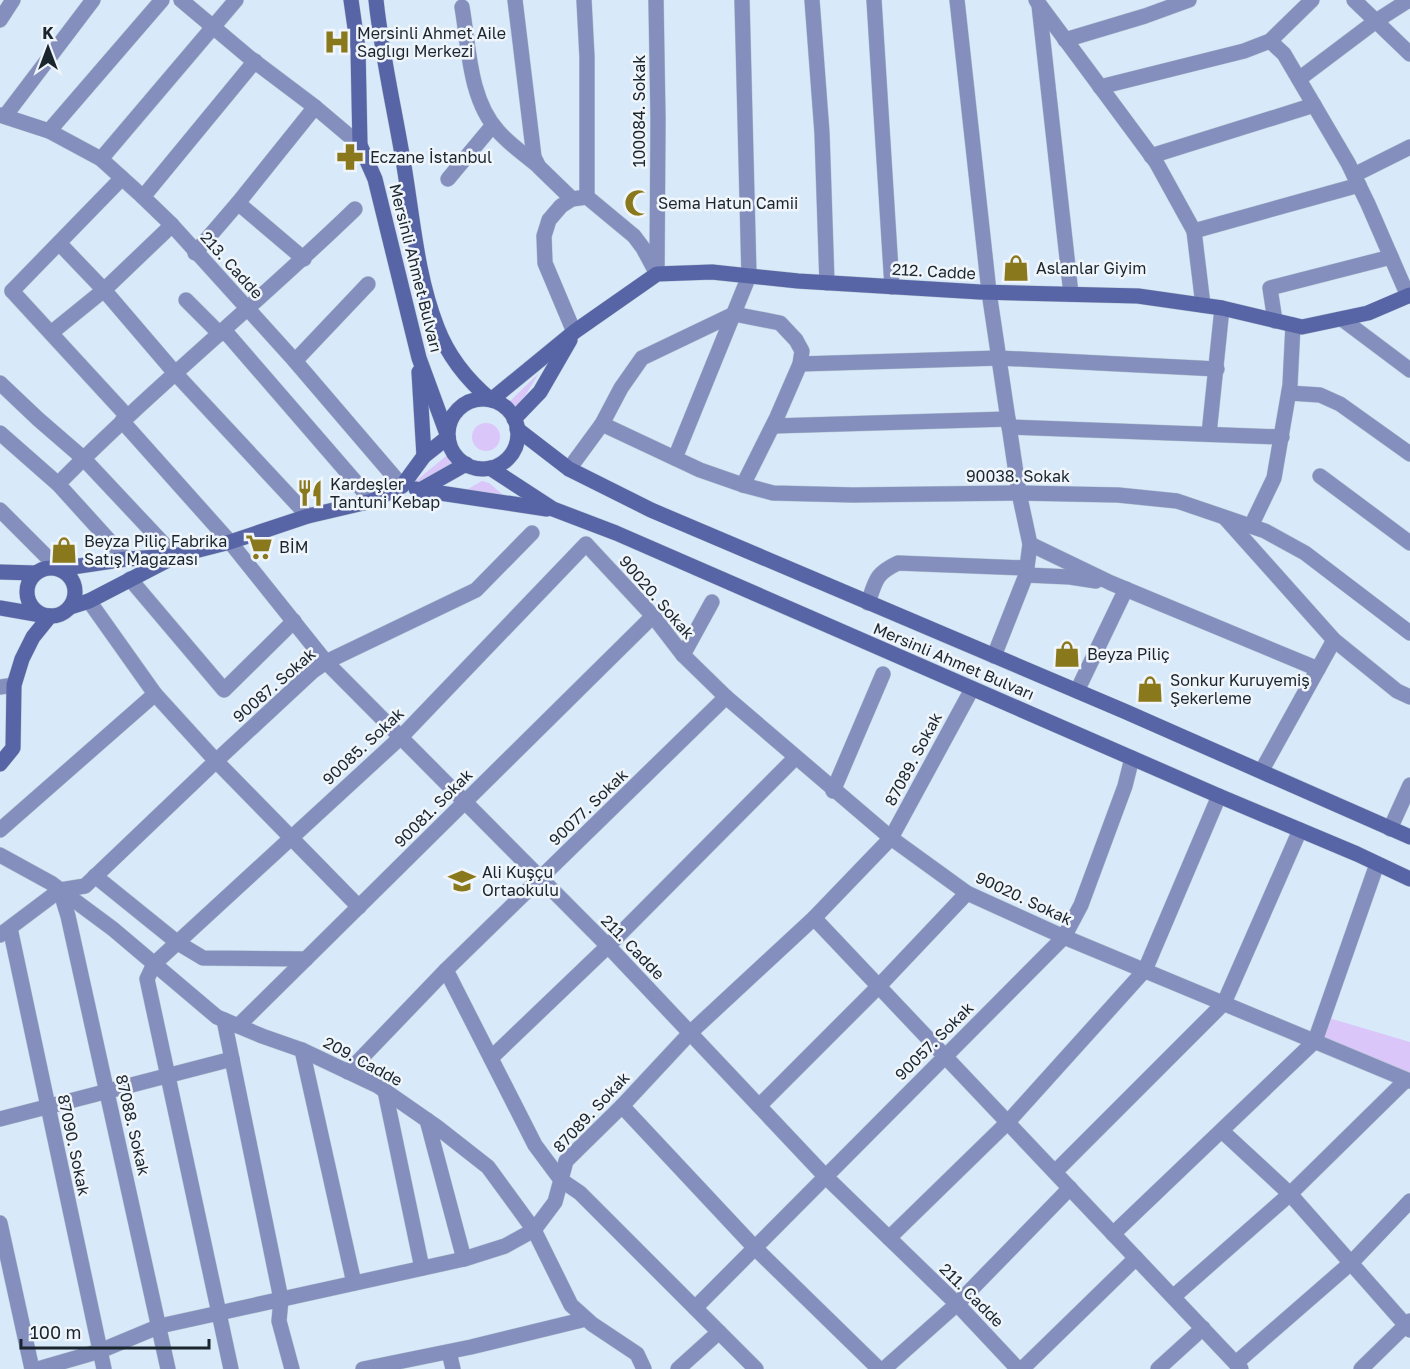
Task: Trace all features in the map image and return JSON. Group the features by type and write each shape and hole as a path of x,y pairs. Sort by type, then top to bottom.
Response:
{"main road":[{"name":"Mersinli Ahmet Bulvarı","path":"351,0 358,49 360,145 375,179 419,357 448,437"},
{"name":"Mersinli Ahmet Bulvarı","path":"376,0 381,49 402,153 424,287 437,329 459,369 490,400"},
{"name":"212. Cadde","path":"657,274 712,272 892,287 1138,296 1222,308 1302,327 1368,313 1409,295"},
{"path":"490,400 574,332 657,274"},
{"path":"516,424 540,392 574,332"},
{"path":"419,357 424,456"},
{"path":"480,399 500,403 508,410 516,424 517,439 514,449 508,458 489,468 477,468 466,464 457,458 451,448 448,426 459,407 469,401 480,399"},
{"name":"Mersinli Ahmet Bulvarı","path":"516,424 568,469 651,510 1263,770 1410,837"},
{"path":"0,572 35,573 51,567 59,569 126,559 175,556 230,542 308,516 372,501 402,486 424,456 448,437"},
{"path":"420,490 466,464"},
{"name":"Mersinli Ahmet Bulvarı","path":"489,468 553,509 615,533 1410,879"},
{"path":"402,486 553,509"},
{"path":"0,608 50,616 58,615 175,556"},
{"path":"59,569 71,578 75,585 74,600 70,607"},
{"path":"35,573 29,579 26,596 34,610 50,616"},
{"path":"0,764 13,748 7,686 33,637 50,616"}],"street":[{"path":"0,20 14,0"},
{"path":"2,115 93,0"},
{"path":"49,131 162,0"},
{"path":"181,0 360,145"},
{"path":"101,159 236,0"},
{"path":"515,0 537,162"},
{"path":"580,198 587,57 584,0"},
{"name":"100084. Sokak","path":"656,0 657,274"},
{"path":"675,458 749,276 742,0"},
{"path":"812,0 822,133 826,283"},
{"path":"874,0 892,287"},
{"path":"957,0 989,292 1019,493 1030,544 1026,571 994,656"},
{"path":"1065,40 1146,16 1189,0"},
{"path":"1100,87 1244,51 1270,40 1312,0"},
{"path":"1354,0 1410,54"},
{"path":"1299,79 1376,21 1409,0"},
{"path":"1038,3 1151,156 1194,231 1203,305"},
{"path":"1038,3 1071,294"},
{"path":"462,7 475,87 485,114 493,125 580,198 633,236 643,248 657,274"},
{"path":"1270,40 1284,54 1357,180 1409,295"},
{"path":"143,198 255,61"},
{"path":"1151,156 1314,105"},
{"path":"195,253 238,204 315,107"},
{"name":"213. Cadde","path":"2,115 49,131 101,159 122,178 172,225 295,361 402,486"},
{"path":"448,179 493,125"},
{"path":"1194,231 1357,180 1410,147"},
{"path":"6,293 59,243 122,178"},
{"path":"574,332 544,263 543,236 549,220 561,206 580,198"},
{"path":"238,204 304,260"},
{"path":"58,484 175,373 304,260 355,209"},
{"path":"51,333 104,290 172,225"},
{"path":"59,243 104,290 175,373 308,516"},
{"path":"1275,321 1270,288 1391,257"},
{"path":"295,361 368,284"},
{"name":"211. Cadde","path":"6,293 51,333 230,542 326,662 608,946 825,1176 957,1304 1020,1369"},
{"path":"186,300 222,332 372,501"},
{"path":"1209,434 1222,308"},
{"path":"568,469 602,424 621,388 642,358 734,314 780,323 796,340 802,351 800,364 773,426 743,485"},
{"path":"1342,319 1410,370"},
{"path":"1251,526 1274,478 1289,393 1293,325"},
{"path":"800,364 999,358 1217,369"},
{"path":"0,383 38,420 83,458 175,556"},
{"path":"1289,393 1320,395 1341,404 1410,454"},
{"path":"773,426 1009,423 1282,437"},
{"name":"90038. Sokak","path":"602,424 700,470 773,493 852,495 1019,493 1118,495 1177,501 1265,531 1305,553 1410,633"},
{"path":"0,433 58,484 126,559"},
{"path":"1320,476 1410,543"},
{"path":"0,510 59,569"},
{"path":"1226,519 1334,640 1397,692 1410,697"},
{"name":"90087. Sokak","path":"60,890 85,885 313,671 326,662 476,590 532,533"},
{"name":"90020. Sokak","path":"586,544 652,616 683,655 726,697 891,838 967,892 1064,937 1408,1081"},
{"name":"90085. Sokak","path":"154,964 401,737 586,544"},
{"path":"1030,544 1111,583 1318,669"},
{"path":"868,603 876,580 884,570 898,563 1026,571 1111,583"},
{"path":"130,579 224,690 294,621"},
{"path":"1077,692 1126,589"},
{"path":"88,601 155,694 359,907"},
{"path":"683,655 712,602"},
{"name":"90081. Sokak","path":"231,1023 306,959 652,616"},
{"path":"1263,770 1334,640"},
{"path":"833,790 883,674"},
{"name":"87089. Sokak","path":"38,1369 100,1351 160,1326 464,1259 505,1246 534,1230 555,1202 566,1161 622,1106 690,1032 813,918 891,838 972,689"},
{"path":"0,830 155,694"},
{"name":"90077. Sokak","path":"348,1072 446,970 726,697"},
{"path":"491,1058 608,946 795,758"},
{"name":"90057. Sokak","path":"695,1308 1064,937 1082,905 1125,786 1132,758"},
{"path":"1390,828 1410,785"},
{"path":"889,1238 1008,1122 1145,970 1219,796"},
{"path":"1055,1172 1224,1003 1300,830"},
{"name":"209. Cadde","path":"0,855 60,890 113,929 217,1017 302,1050 385,1091 488,1167 534,1230 571,1305 637,1354 644,1369"},
{"path":"1113,1234 1223,1132 1315,1041 1377,864"},
{"path":"95,876 178,942 203,958 306,959"},
{"path":"5,932 60,890"},
{"name":"87088. Sokak","path":"60,890 108,1091 168,1369"},
{"path":"759,1107 879,986 967,892"},
{"path":"813,918 1239,1366 1352,1262 1410,1201"},
{"name":"87090. Sokak","path":"5,932 47,1107 104,1369"},
{"path":"154,964 147,979 231,1369"},
{"path":"446,970 535,1145 561,1180 580,1193 756,1369"},
{"path":"231,1023 232,1059 281,1299 279,1321 291,1369"},
{"path":"302,1050 354,1283"},
{"path":"0,1119 232,1059"},
{"path":"1173,1297 1290,1194 1408,1081"},
{"path":"385,1091 422,1268"},
{"path":"622,1106 755,1248 879,1369"},
{"path":"427,1120 464,1259"},
{"path":"1223,1132 1290,1194 1409,1325 1361,1369"},
{"path":"884,1369 957,1304 1070,1188"},
{"path":"0,1222 32,1369"},
{"path":"1020,1369 1136,1258"},
{"path":"363,1369 449,1352 586,1318"},
{"path":"1158,1369 1203,1328"},
{"path":"678,1369 719,1332"},
{"path":"449,1352 453,1369"}],"shaded area":[{"path":"539,373 514,414 506,405"},
{"path":"486,423 496,427 500,437 496,447 486,451 476,447 472,437 476,427"},
{"path":"451,452 459,465 419,487 412,484"},
{"path":"482,481 489,483 508,499 459,494"},
{"path":"1329,1018 1410,1042 1410,1076 1321,1039"}],"place":[{"name":"Mersinli Ahmet Aile Sağlığı Merkezi","path":"337,42"},
{"name":"Eczane İstanbul","path":"350,157"},
{"name":"Sema Hatun Camii","path":"638,203"},
{"name":"Aslanlar Giyim","path":"1016,268"},
{"name":"Kardeşler Tantuni Kebap","path":"310,493"},
{"name":"BİM","path":"259,547"},
{"name":"Beyza Piliç Fabrika Satış Mağazası","path":"64,550"},
{"name":"Beyza Piliç","path":"1067,654"},
{"name":"Sonkur Kuruyemiş Şekerleme","path":"1150,689"},
{"name":"Ali Kuşçu Ortaokulu","path":"462,881"}]}
